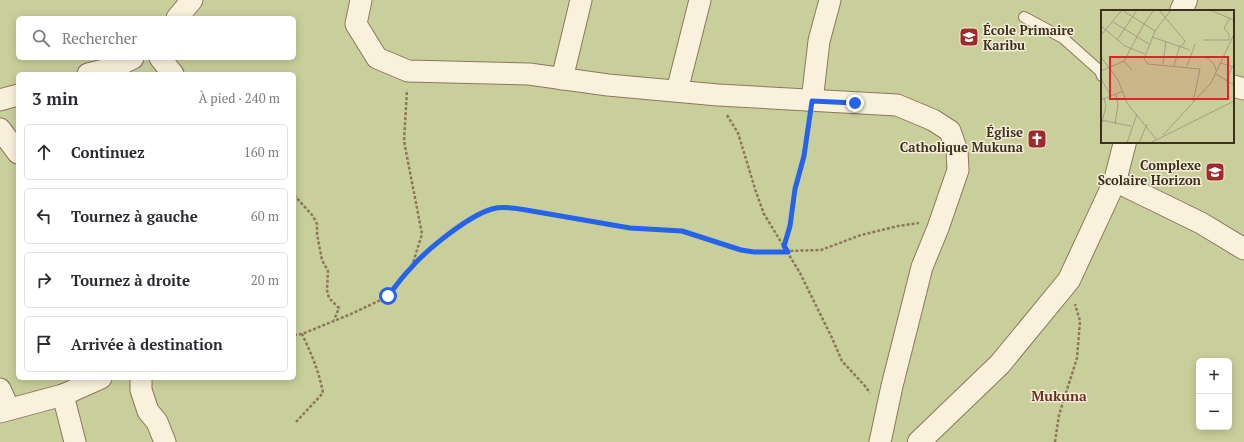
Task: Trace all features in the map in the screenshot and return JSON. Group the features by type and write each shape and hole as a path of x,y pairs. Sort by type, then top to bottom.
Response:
{"street":[{"path":"179,16 192,0"},
{"path":"361,0 356,24 377,58 408,71 529,74 608,85 712,94 897,105 933,120 950,131 957,152 958,170 938,228 922,267 892,386 880,442"},
{"path":"562,79 581,0"},
{"path":"677,91 700,0"},
{"path":"812,101 819,41 830,0"},
{"path":"1181,10 1186,0"},
{"path":"96,72 113,68 129,60"},
{"path":"162,60 171,72"},
{"path":"1234,86 1244,89"},
{"path":"0,100 16,96"},
{"path":"0,129 16,150"},
{"path":"919,442 1000,364 1069,280 1116,181 1125,143"},
{"path":"1116,181 1201,224 1242,242"},
{"path":"0,389 5,411 63,395 97,380"},
{"path":"141,380 141,390 148,411 157,422 165,442"},
{"path":"63,395 75,442"}],"lane":[{"path":"1024,17 1063,38 1101,74"}],"path":[{"path":"408,71 404,141 422,234 410,268"},
{"path":"712,94 721,104 738,133 764,214 800,272 842,361 865,386 871,395"},
{"path":"784,246 790,226 795,189 804,156 812,101"},
{"path":"296,197 313,216 317,224 317,234 322,260 328,271 327,290 329,298 339,308 334,321"},
{"path":"296,335 302,334 351,314 388,296 410,268 439,242 472,218 493,209 513,208 630,228 682,231 748,251 788,252 821,250 861,235 898,226 928,222 938,228"},
{"path":"1055,442 1059,415 1077,358 1080,321 1069,280"},
{"path":"296,422 323,393 314,360 302,334"}],"green space":[{"path":"0,0 1244,0 1244,442 0,442"}],"place":[{"name":"École Primaire Karibu","path":"969,37"},
{"name":"Église Catholique Mukuna","path":"1037,139"},
{"name":"Complexe Scolaire Horizon","path":"1215,172"}],"district":[{"name":"Mukuna","path":"1059,395"}],"route":[{"path":"388,296 410,268 439,242 472,218 493,209 513,208 538,211 630,228 682,231 741,250 754,252 788,252 784,246 790,226 795,189 804,156 807,126 812,109 812,101 855,103"}]}
